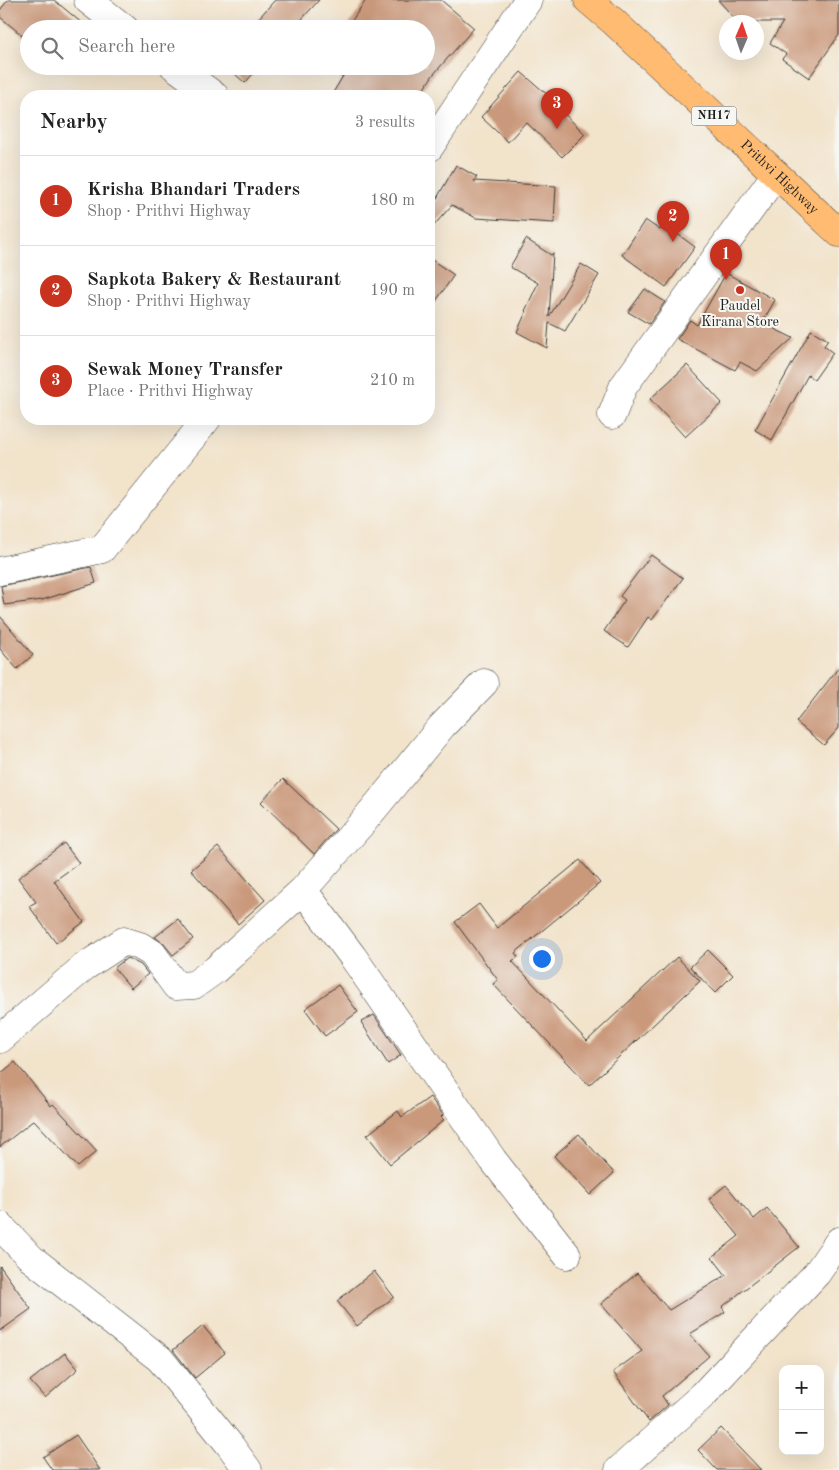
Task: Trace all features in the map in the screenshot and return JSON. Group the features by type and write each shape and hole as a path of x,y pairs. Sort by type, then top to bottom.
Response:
{"highway":[{"name":"Prithvi Highway","path":"588,0 614,22 839,233"}],"street":[{"path":"88,0 114,20"},
{"path":"435,139 528,0"},
{"path":"186,75 207,90"},
{"path":"612,415 623,387 776,174"},
{"path":"0,571 102,549 202,425"},
{"path":"0,1039 84,967 124,941 140,946 152,953 176,986 194,985 214,970 303,890 363,822 442,726 484,684"},
{"path":"303,890 353,957 493,1160 566,1255"},
{"path":"0,1226 32,1259 160,1359 248,1470"},
{"path":"619,1470 703,1395 817,1273 839,1241"}],"building":[{"path":"8,0 54,0 78,20 20,20 20,34 0,17 0,10"},
{"path":"275,0 319,0 301,20 257,20"},
{"path":"366,0 441,0 474,28 435,73 435,20 352,20"},
{"path":"718,0 839,0 839,35 809,78 782,59 786,54 770,43 783,22 764,22 764,15 732,15"},
{"path":"521,72 549,96 548,98 585,134 562,157 526,122 508,142 481,117"},
{"path":"236,75 252,75 245,83"},
{"path":"344,75 433,75 423,90 335,90"},
{"path":"456,165 477,177 474,181 556,186 554,223 476,218 452,205 435,224 435,202"},
{"path":"645,220 660,230 664,224 695,247 666,287 622,255"},
{"path":"526,239 551,255 553,253 549,317 581,264 599,275 565,331 549,323 547,348 517,332 538,283 510,267"},
{"path":"435,262 454,275 435,302"},
{"path":"726,273 775,300 762,323 793,338 757,371 740,362 735,370 677,339 690,320 697,325"},
{"path":"645,289 665,302 649,324 628,312"},
{"path":"811,330 828,340 824,346 833,353 814,380 808,375 772,440 755,430"},
{"path":"687,365 722,403 685,437 650,399"},
{"path":"651,555 683,578 652,620 648,617 628,647 604,631 625,600 620,596"},
{"path":"91,567 96,583 42,600 4,605 1,586"},
{"path":"0,616 33,655 17,669 0,649"},
{"path":"839,667 839,728 824,745 796,722"},
{"path":"283,779 336,829 314,854 261,802"},
{"path":"64,843 79,863 54,881 84,922 56,943 29,906 36,902 18,878"},
{"path":"218,847 265,900 238,924 191,870"},
{"path":"580,860 600,883 515,953 518,957 512,961 587,1041 677,957 700,981 589,1085 493,984 498,980 455,922 479,904 497,928"},
{"path":"178,919 193,939 173,955 155,937"},
{"path":"708,950 733,975 715,993 690,967"},
{"path":"127,958 141,965 148,974 131,988 114,968"},
{"path":"338,985 358,1012 325,1036 305,1009"},
{"path":"374,1015 401,1055 388,1064 361,1022"},
{"path":"15,1062 51,1106 53,1104 97,1151 78,1167 34,1120 0,1147 0,1074"},
{"path":"430,1097 443,1115 441,1117 444,1120 390,1164 367,1135 398,1111 402,1117"},
{"path":"579,1134 614,1173 590,1195 554,1156"},
{"path":"726,1185 754,1219 767,1208 799,1247 722,1307 725,1312 690,1334 709,1356 662,1396 668,1405 649,1422 613,1372 642,1351 601,1304 637,1273 669,1310 726,1275 712,1257 739,1236 709,1199"},
{"path":"0,1266 31,1309 0,1331"},
{"path":"374,1271 394,1297 357,1326 337,1301"},
{"path":"203,1326 225,1353 195,1378 173,1350"},
{"path":"65,1353 78,1369 45,1398 30,1381"},
{"path":"721,1428 761,1470 717,1470 698,1450"},
{"path":"76,1435 100,1470 52,1470 43,1457"}],"place":[{"name":"Sewak Money Transfer","path":"557,129"},
{"name":"Sapkota Bakery & Restaurant","path":"673,242"},
{"name":"Krisha Bhandari Traders","path":"726,280"},
{"name":"Paudel Kirana Store","path":"740,290"}]}
